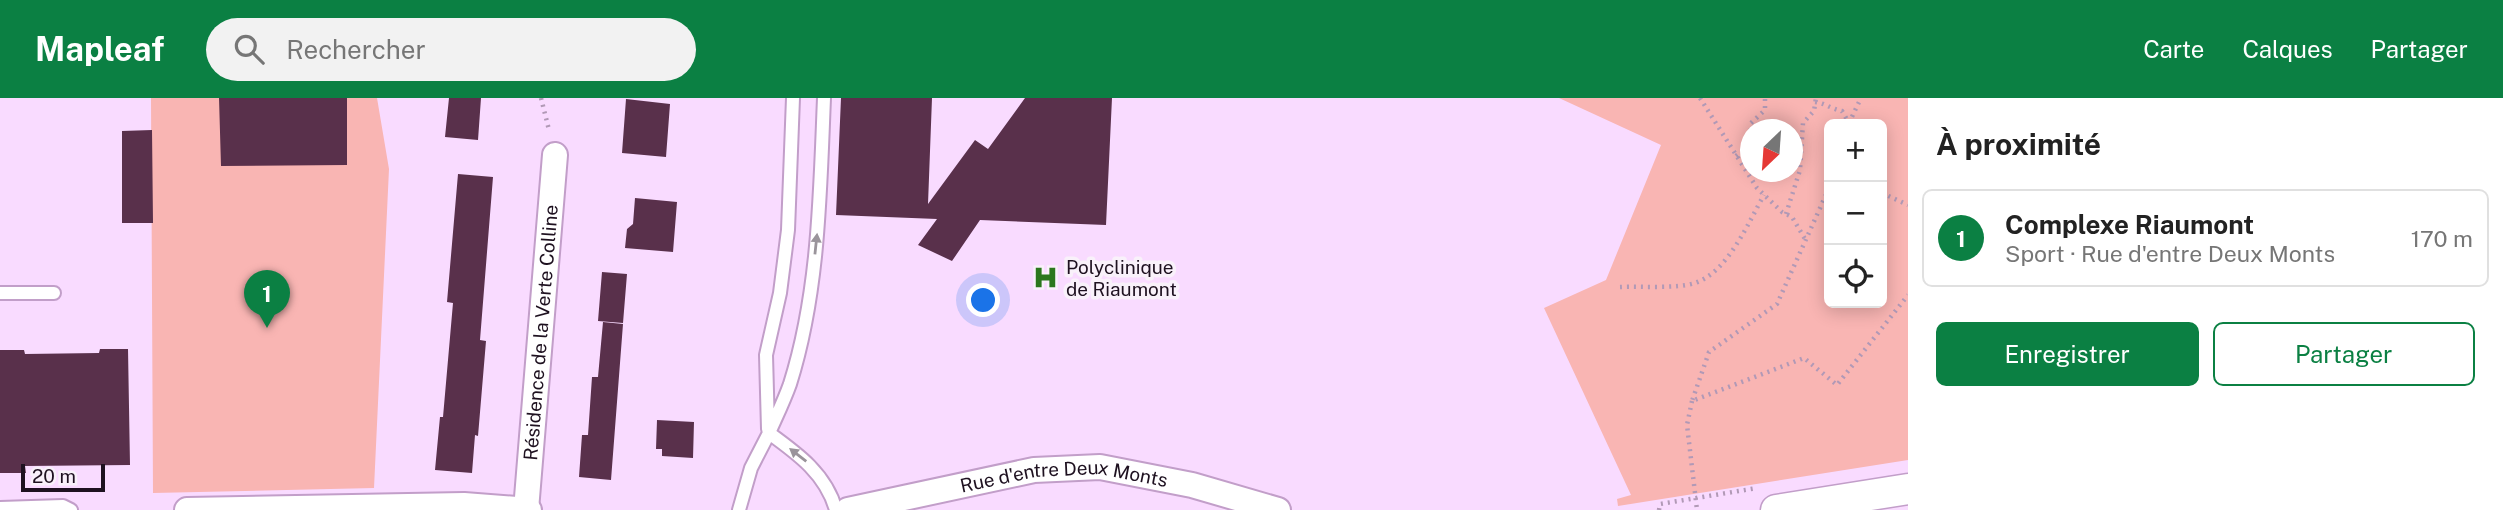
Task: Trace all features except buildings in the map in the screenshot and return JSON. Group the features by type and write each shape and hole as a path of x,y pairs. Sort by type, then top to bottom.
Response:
{"street":[{"name":"Résidence de la Verte Colline","path":"528,510 555,155"},
{"name":"Rue d'entre Deux Monts","path":"848,510 1034,470 1100,467 1192,485 1278,510"},
{"path":"1776,510 1908,489"},
{"path":"187,510 464,505 528,510"}],"lane":[{"path":"769,433 766,355 780,293 788,230 793,98"},
{"path":"739,510 751,468 790,385 811,293 820,208 824,98"},
{"path":"0,293 54,293"},
{"path":"769,433 806,460 831,491 836,510"},
{"path":"0,508 63,506 71,510"}],"path":[{"path":"541,98 555,155"},
{"path":"1700,98 1757,188 1786,214 1792,216 1805,240"},
{"path":"1756,119 1765,110 1765,98"},
{"path":"1850,119 1861,98"},
{"path":"1786,214 1800,170 1803,123 1814,111 1815,100 1830,109 1842,111 1846,119"},
{"path":"1736,156 1740,153"},
{"path":"1620,287 1688,284 1708,276 1721,264 1737,242 1764,195"},
{"path":"1887,196 1908,205"},
{"path":"1697,510 1687,425 1692,401 1710,352 1777,304 1824,198"},
{"path":"1692,401 1804,358 1837,385 1908,295"}],"shaded area":[{"path":"151,98 377,98 389,169 374,488 153,493"},
{"path":"1559,98 1908,98 1908,460 1618,506 1617,499 1631,495 1544,308 1606,280 1661,145"}],"place":[{"name":"Polyclinique de Riaumont","path":"1046,278"},
{"name":"Complexe Riaumont","path":"267,328"}]}
